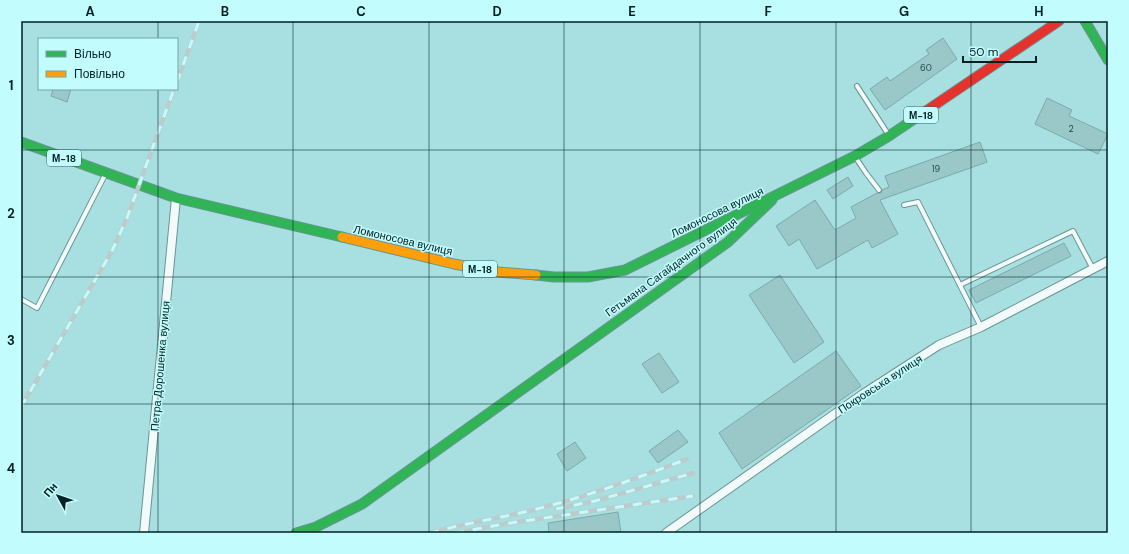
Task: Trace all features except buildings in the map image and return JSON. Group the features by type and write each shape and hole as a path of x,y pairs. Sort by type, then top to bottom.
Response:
{"main road":[{"name":"Гетьмана Сагайдачного вулиця","path":"296,533 316,527 362,504 728,242 748,225 775,196 855,156 889,136 1059,21"},
{"path":"1085,21 1108,60"},
{"name":"Ломоносова вулиця","path":"21,142 176,198 454,264 498,272 554,277 588,277 626,270 775,196"}],"street":[{"name":"Петра Дорошенка вулиця","path":"144,533 176,198"},
{"name":"Покровська вулиця","path":"666,533 863,394 939,345 981,328 1108,262"}],"lane":[{"path":"857,86 889,136"},
{"path":"855,156 878,190"},
{"path":"21,299 37,308 106,173"},
{"path":"904,205 918,202 981,328"},
{"path":"960,286 1073,231 1093,269"}],"railway":[{"path":"178,79 199,21"},
{"path":"21,407 112,251 127,218 174,90"},
{"path":"430,533 556,504 613,486 687,459"},
{"path":"556,509 595,501 693,473"},
{"path":"455,533 504,524 693,496"}],"traffic: fast":[{"path":"1085,21 1108,60"},
{"path":"536,275 554,277 588,277 625,270 855,156 889,136 920,115"},
{"path":"21,142 176,198 342,237"},
{"path":"296,533 316,527 362,504 728,242 772,200"}],"traffic: slow":[{"path":"342,237 454,264 498,272 536,275"}],"traffic: jam":[{"path":"920,115 1059,21"}]}
